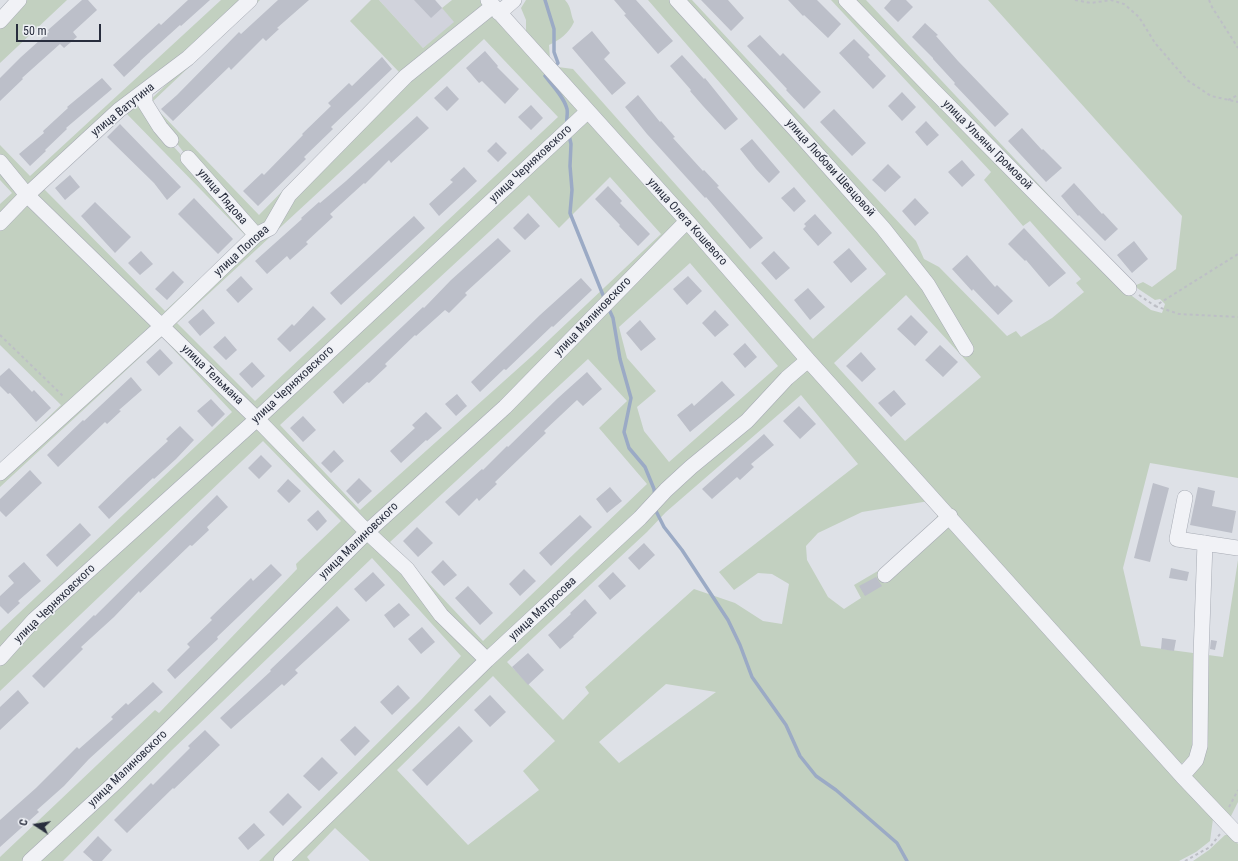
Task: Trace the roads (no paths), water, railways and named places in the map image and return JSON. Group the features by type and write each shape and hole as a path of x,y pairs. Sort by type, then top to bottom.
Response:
{"street":[{"path":"0,21 19,0"},
{"name":"улица Ватутина","path":"0,223 27,195 119,110 188,58 250,0"},
{"name":"улица Попова","path":"0,473 162,326 256,235 270,228 289,195 406,76 494,6 514,0"},
{"name":"улица Любови Шевцовой","path":"676,0 798,132 883,228 928,285 966,349"},
{"name":"улица Ульяны Громовой","path":"846,0 1129,288"},
{"name":"улица Олега Кошевого","path":"494,6 587,112 687,221 808,360 950,516 1182,776 1238,836"},
{"path":"145,91 145,103 170,140"},
{"name":"улица Черняховского","path":"0,658 34,620 257,419 587,112"},
{"name":"улица Лядова","path":"188,158 256,235"},
{"name":"улица Тельмана","path":"0,162 27,195 257,419 406,569 441,615 487,660"},
{"name":"улица Малиновского","path":"30,861 118,780 368,532 505,407 687,221"},
{"name":"улица Матросова","path":"281,861 487,660 640,518 666,490 691,467 747,421 787,378 808,360"},
{"path":"1184,498 1177,539 1238,548"},
{"path":"885,575 950,516"},
{"path":"1182,776 1196,760 1200,746 1201,655 1205,543"}],"waterway":[{"path":"545,0 554,29 554,52 558,63 553,68"},
{"path":"549,72 545,76 566,105 567,125"},
{"path":"569,135 571,144 570,166 572,190 570,213 605,300"},
{"path":"608,307 613,318 620,359 631,398 624,432 629,448 645,467 654,489 655,497"},
{"path":"656,507 656,511 664,527 682,550 728,620 740,645 752,677 786,725 800,756 816,776 836,790 897,843 907,861"}]}
